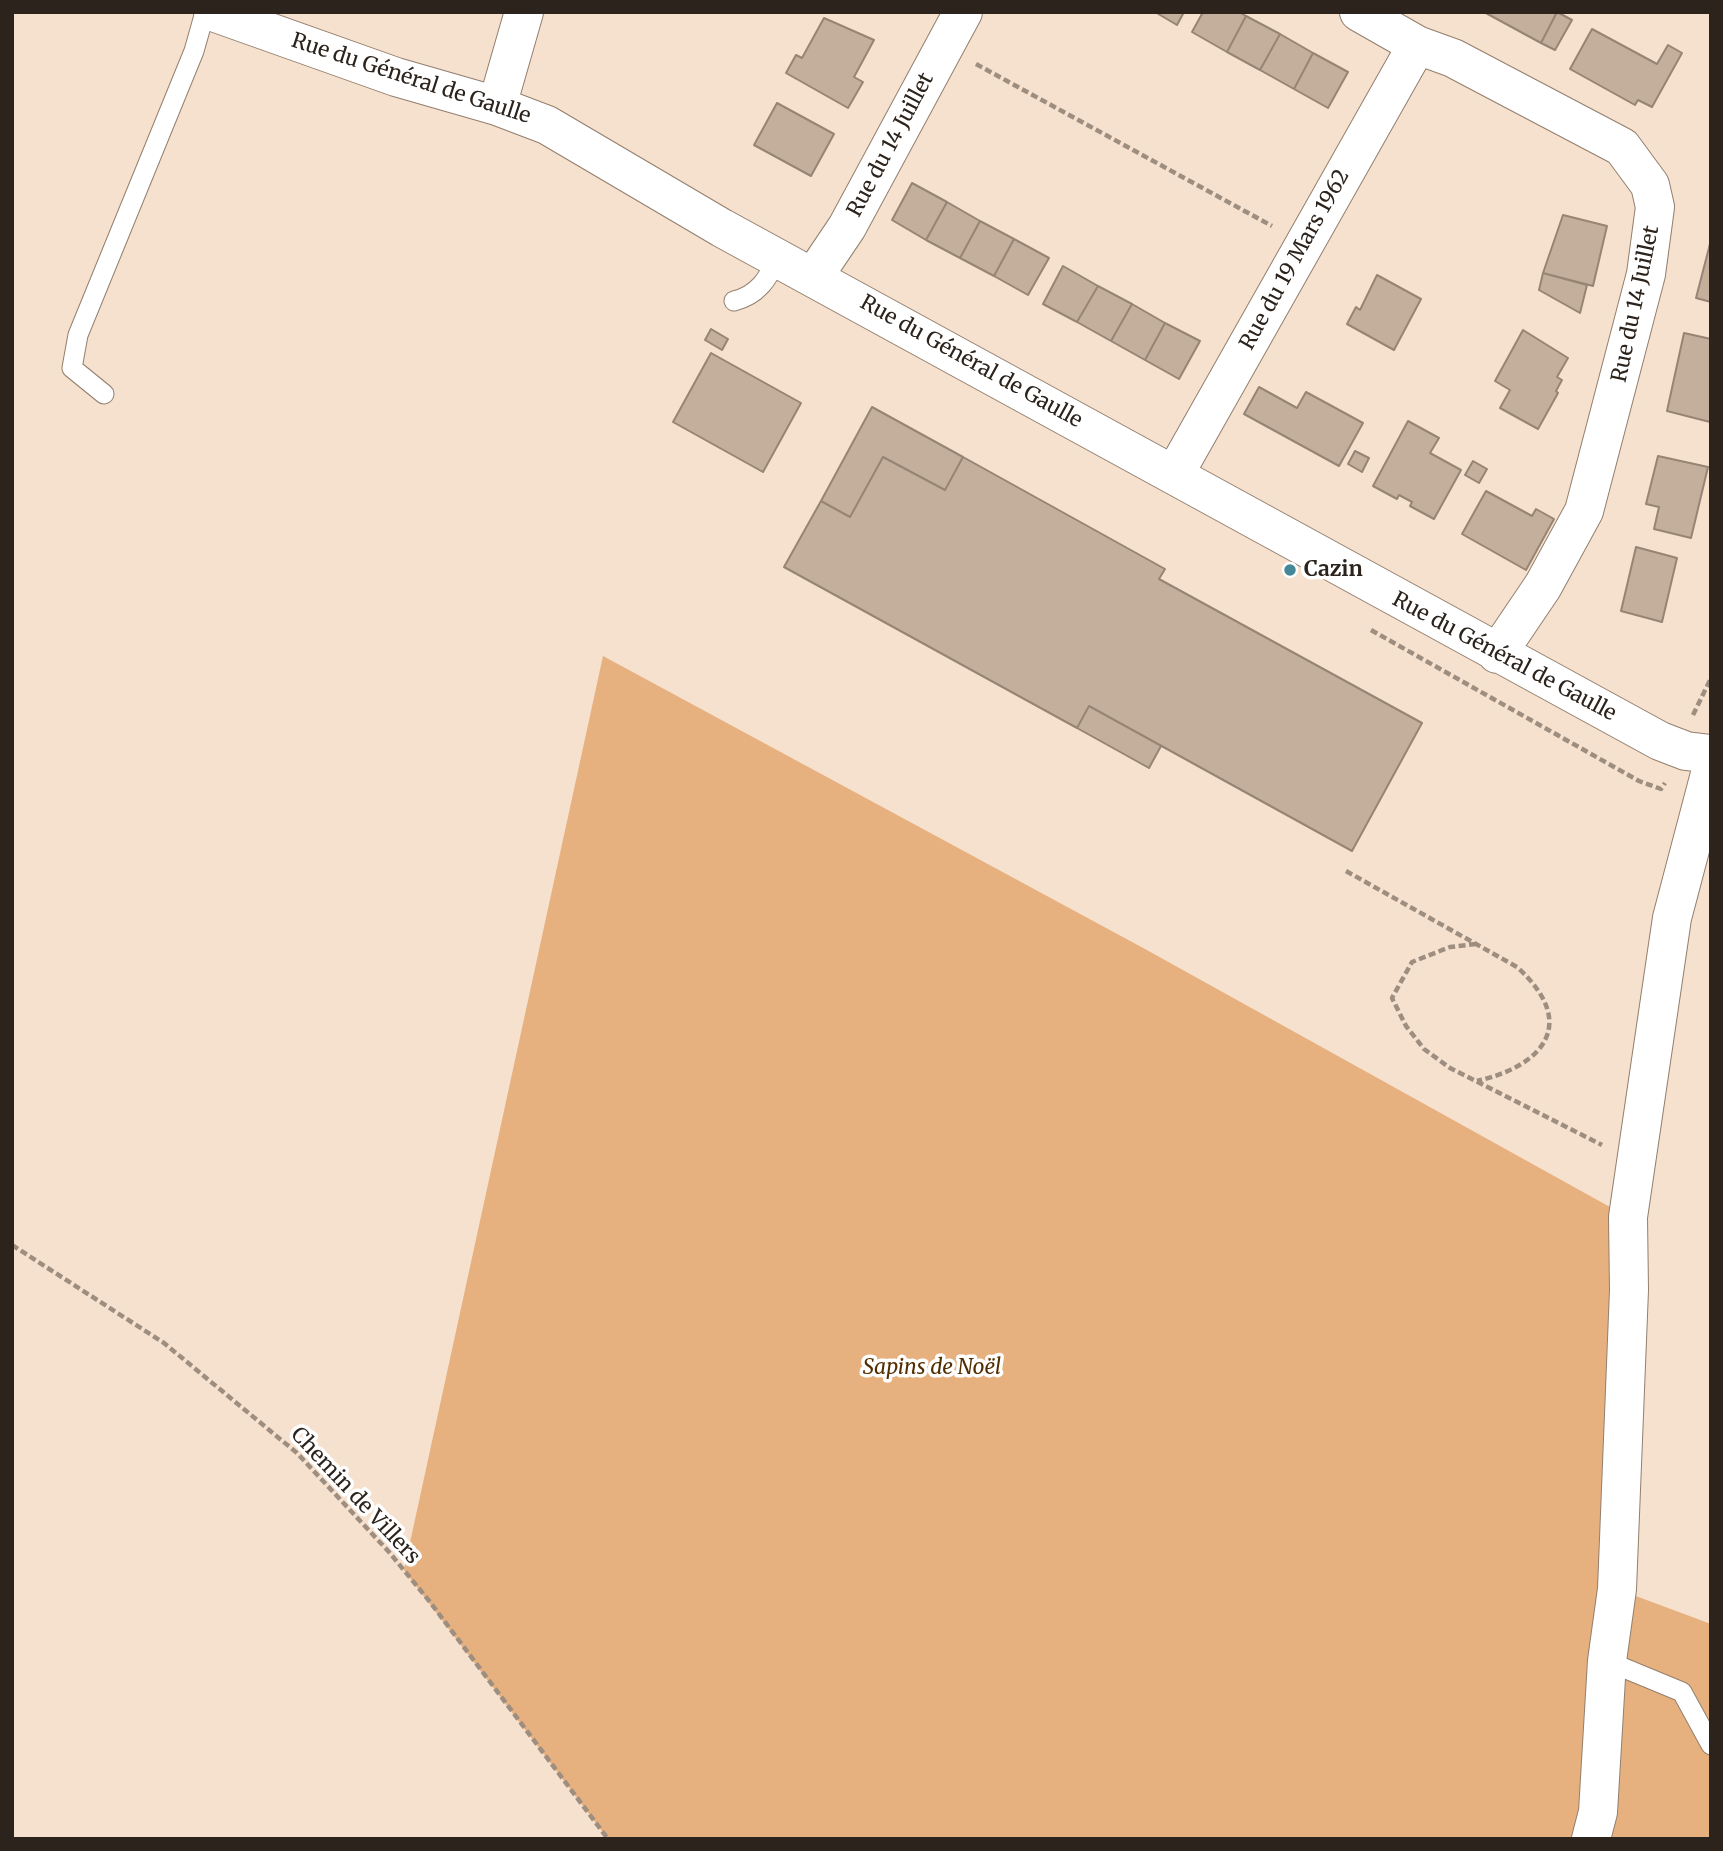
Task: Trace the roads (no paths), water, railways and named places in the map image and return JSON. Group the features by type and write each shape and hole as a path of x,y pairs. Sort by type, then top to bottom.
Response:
{"street":[{"name":"Rue du Général de Gaulle","path":"213,12 396,77 497,106 547,125 612,166 1497,654 1660,741 1686,751 1711,754"},
{"path":"497,106 524,12"},
{"name":"Rue du 14 Juillet","path":"814,276 847,227 963,12"},
{"name":"Rue du 14 Juillet","path":"1359,12 1417,45 1453,58 1622,148 1650,185 1655,207 1646,274 1584,511 1543,586 1497,654"},
{"name":"Rue du 19 Mars 1962","path":"1174,475 1417,45"},
{"path":"1591,1839 1598,1812 1607,1661 1617,1589 1629,1290 1628,1217 1672,918 1711,769"}],"lane":[{"path":"104,394 72,368 78,335 179,88 205,12"},
{"path":"734,302 749,297 767,280 778,257"},
{"path":"1607,1661 1682,1692 1711,1745"}],"place":[{"name":"Cazin","path":"1290,570"}],"park label":[{"name":"Sapins de Noël","path":"932,1368"}]}
